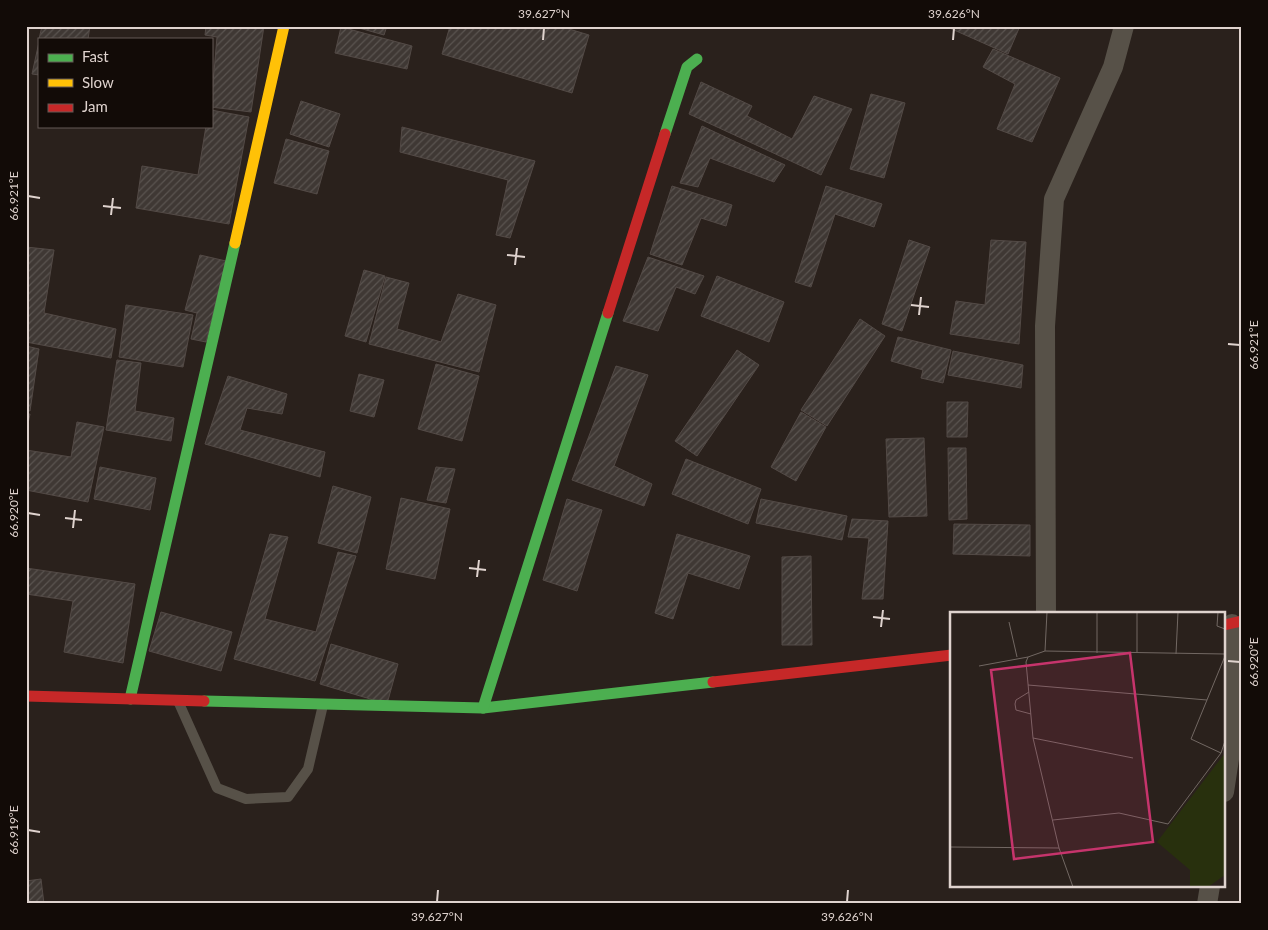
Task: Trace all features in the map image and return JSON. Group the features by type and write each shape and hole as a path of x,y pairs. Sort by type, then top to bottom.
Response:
{"street":[{"path":"130,698 273,81 284,26"},
{"path":"1046,612 1045,326 1054,199 1112,67 1124,26"},
{"path":"484,708 681,82 687,67 697,59"},
{"path":"1226,779 1232,739 1233,623"},
{"path":"26,696 484,708 950,655"},
{"path":"1207,904 1210,888"}],"lane":[{"path":"177,700 217,788 246,799 288,796 308,769 323,704"}],"building":[{"path":"42,26 90,26 88,38 39,38"},
{"path":"206,26 264,26 251,112 212,107 217,37 205,35"},
{"path":"352,26 387,26 384,35"},
{"path":"450,26 559,26 589,35 572,93 442,54"},
{"path":"945,26 1020,26 1008,54"},
{"path":"341,27 412,46 407,69 335,53"},
{"path":"38,47 38,75 32,74"},
{"path":"993,49 1060,78 1032,142 997,129 1015,84 983,67"},
{"path":"701,82 752,106 747,116 792,139 814,96 852,109 821,175 689,114"},
{"path":"871,94 905,103 884,178 850,169"},
{"path":"301,101 340,114 329,147 290,134"},
{"path":"212,110 249,117 229,224 136,208 142,166 198,175 206,128 212,128"},
{"path":"702,126 785,165 774,182 710,158 698,187 680,183"},
{"path":"402,127 535,161 510,238 496,235 508,180 400,152"},
{"path":"286,139 329,151 317,194 274,183"},
{"path":"672,186 732,205 726,226 701,218 682,265 650,254"},
{"path":"826,186 882,204 874,227 835,214 811,287 795,282"},
{"path":"909,240 930,247 902,331 882,324"},
{"path":"991,240 1026,242 1019,344 950,334 956,301 985,305"},
{"path":"26,247 54,250 44,313 116,329 111,358 26,342"},
{"path":"200,255 226,261 206,342 191,339 197,313 185,310"},
{"path":"648,257 704,276 695,294 676,287 658,331 623,321"},
{"path":"364,270 385,276 366,342 345,336"},
{"path":"717,276 784,302 769,342 701,316"},
{"path":"386,277 409,283 397,329 441,342 458,294 496,305 479,372 369,344"},
{"path":"126,305 193,315 183,367 119,357"},
{"path":"860,319 885,336 827,426 801,410"},
{"path":"898,337 951,350 943,383 921,378 923,370 891,361"},
{"path":"26,346 39,349 30,411 26,410"},
{"path":"737,350 759,365 697,456 675,441"},
{"path":"953,351 1023,365 1021,388 948,375"},
{"path":"117,360 141,363 135,411 174,418 171,441 106,430"},
{"path":"436,364 479,376 462,441 418,429"},
{"path":"616,366 648,375 614,466 652,484 644,506 572,480"},
{"path":"359,374 384,380 374,417 350,411"},
{"path":"228,376 287,394 282,414 247,408 240,430 325,452 320,477 205,444"},
{"path":"947,402 968,402 967,437 947,437"},
{"path":"801,412 826,427 796,481 771,467"},
{"path":"26,414 30,414 26,434"},
{"path":"77,422 104,427 88,502 26,490 26,450 71,457"},
{"path":"924,438 927,516 889,517 886,439"},
{"path":"948,448 966,448 967,519 949,520"},
{"path":"686,459 761,489 748,524 672,494"},
{"path":"100,467 156,478 150,510 94,499"},
{"path":"436,467 455,469 446,503 427,500"},
{"path":"333,486 371,497 357,553 318,543"},
{"path":"401,498 450,509 435,579 386,569"},
{"path":"567,499 602,510 577,591 543,580"},
{"path":"761,499 847,516 842,540 756,523"},
{"path":"852,519 888,521 883,599 862,599 869,538 848,537"},
{"path":"954,524 1030,525 1030,556 953,554"},
{"path":"270,534 288,537 265,619 316,632 338,552 356,556 315,681 234,659"},
{"path":"677,534 750,556 739,589 688,573 673,619 655,613"},
{"path":"811,556 812,645 782,645 782,557"},
{"path":"26,568 135,584 123,663 64,652 73,601 26,594"},
{"path":"161,612 232,632 221,671 149,651"},
{"path":"331,644 398,664 387,704 320,684"},
{"path":"41,879 44,904 26,904 26,881"}],"traffic: fast":[{"path":"665,134 687,67 697,59"},
{"path":"130,699 235,243"},
{"path":"483,708 608,313"},
{"path":"204,701 483,708 713,682"}],"traffic: slow":[{"path":"235,243 284,26"}],"traffic: jam":[{"path":"608,313 665,134"},
{"path":"1226,625 1242,621"},
{"path":"713,682 950,655"},
{"path":"26,696 204,701"}]}
